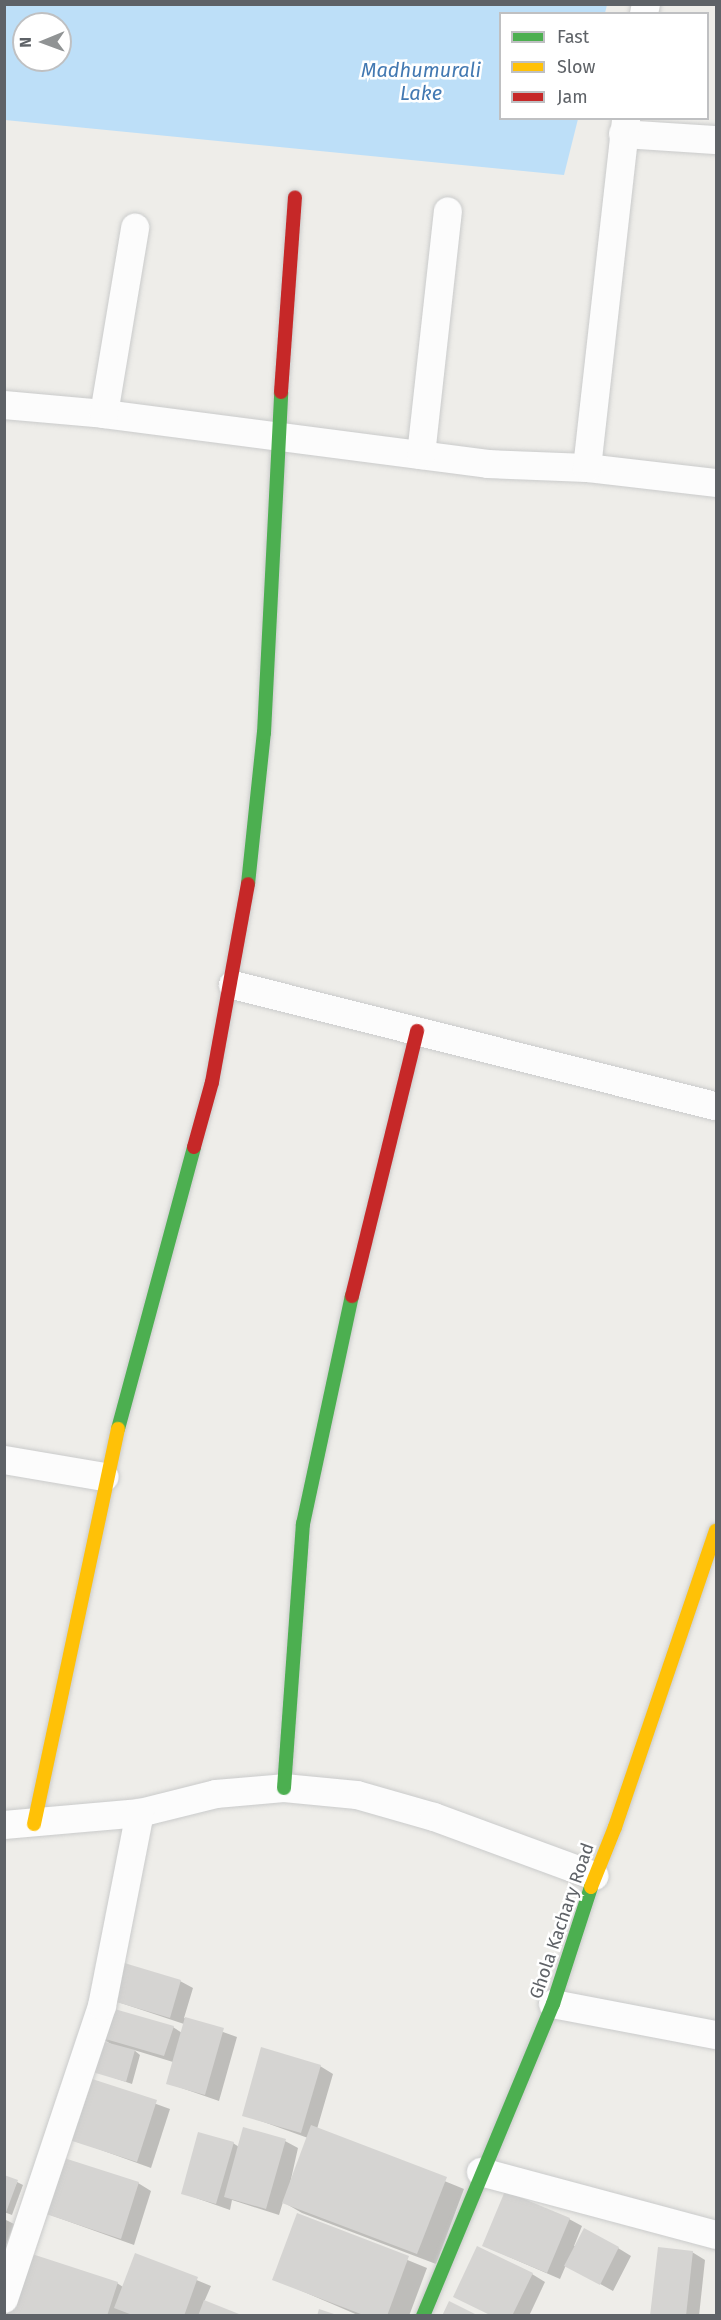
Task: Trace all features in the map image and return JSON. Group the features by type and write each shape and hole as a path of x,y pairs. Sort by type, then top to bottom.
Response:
{"street":[{"path":"587,468 624,126 717,140"},
{"path":"34,1824 105,1477 213,1082 245,915 264,733 278,436 295,198"},
{"path":"421,455 448,211"},
{"path":"104,414 135,228"},
{"path":"4,405 104,414 488,464 587,468 717,483"},
{"path":"233,985 717,1106"},
{"path":"284,1788 303,1524 330,1384 417,1031"},
{"path":"4,1460 105,1477"},
{"name":"Ghola Kachary Road","path":"423,2316 481,2172 553,2004 594,1876 707,1589 717,1532"},
{"path":"4,1825 140,1813 216,1794 284,1788 357,1795 434,1818 594,1876"},
{"path":"6,2292 102,2006 140,1813"},
{"path":"553,2004 717,2035"},
{"path":"481,2172 717,2235"}],"water":[{"name":"Madhumurali Lake","path":"4,5 607,5 605,12 499,12 499,120 578,120 564,175 5,120"}],"building":[{"path":"121,1962 181,1980 170,2018 110,2000"},
{"path":"104,2006 174,2026 164,2056 95,2036"},
{"path":"185,2017 224,2028 205,2095 166,2084"},
{"path":"98,2040 135,2050 126,2082 89,2071"},
{"path":"261,2047 321,2065 301,2133 242,2116"},
{"path":"86,2077 157,2100 137,2162 66,2139"},
{"path":"311,2125 447,2177 417,2254 282,2203"},
{"path":"243,2127 286,2139 266,2209 224,2197"},
{"path":"198,2132 234,2142 216,2204 181,2194"},
{"path":"61,2157 139,2182 121,2239 43,2213"},
{"path":"4,2175 18,2180 5,2215 4,2215"},
{"path":"505,2191 570,2218 547,2273 482,2246"},
{"path":"297,2213 409,2256 387,2316 366,2316 272,2280"},
{"path":"584,2228 619,2247 600,2285 564,2266"},
{"path":"477,2246 533,2273 512,2316 492,2316 453,2297"},
{"path":"658,2247 693,2251 686,2316 650,2316"},
{"path":"26,2252 118,2282 107,2316 6,2316"},
{"path":"135,2253 198,2277 184,2316 135,2316 114,2308"},
{"path":"204,2300 239,2314 238,2316 198,2316"},
{"path":"449,2301 479,2316 442,2316"},
{"path":"319,2309 337,2315 337,2316 317,2316"}],"traffic: fast":[{"path":"248,884 264,733 281,392"},
{"path":"118,1429 194,1147"},
{"path":"284,1788 303,1524 352,1296"},
{"path":"423,2316 553,2004 591,1887"}],"traffic: slow":[{"path":"34,1824 118,1429"},
{"path":"591,1887 615,1827 716,1531"}],"traffic: jam":[{"path":"281,392 295,198"},
{"path":"194,1147 212,1082 248,884"},
{"path":"352,1296 417,1031"}]}
